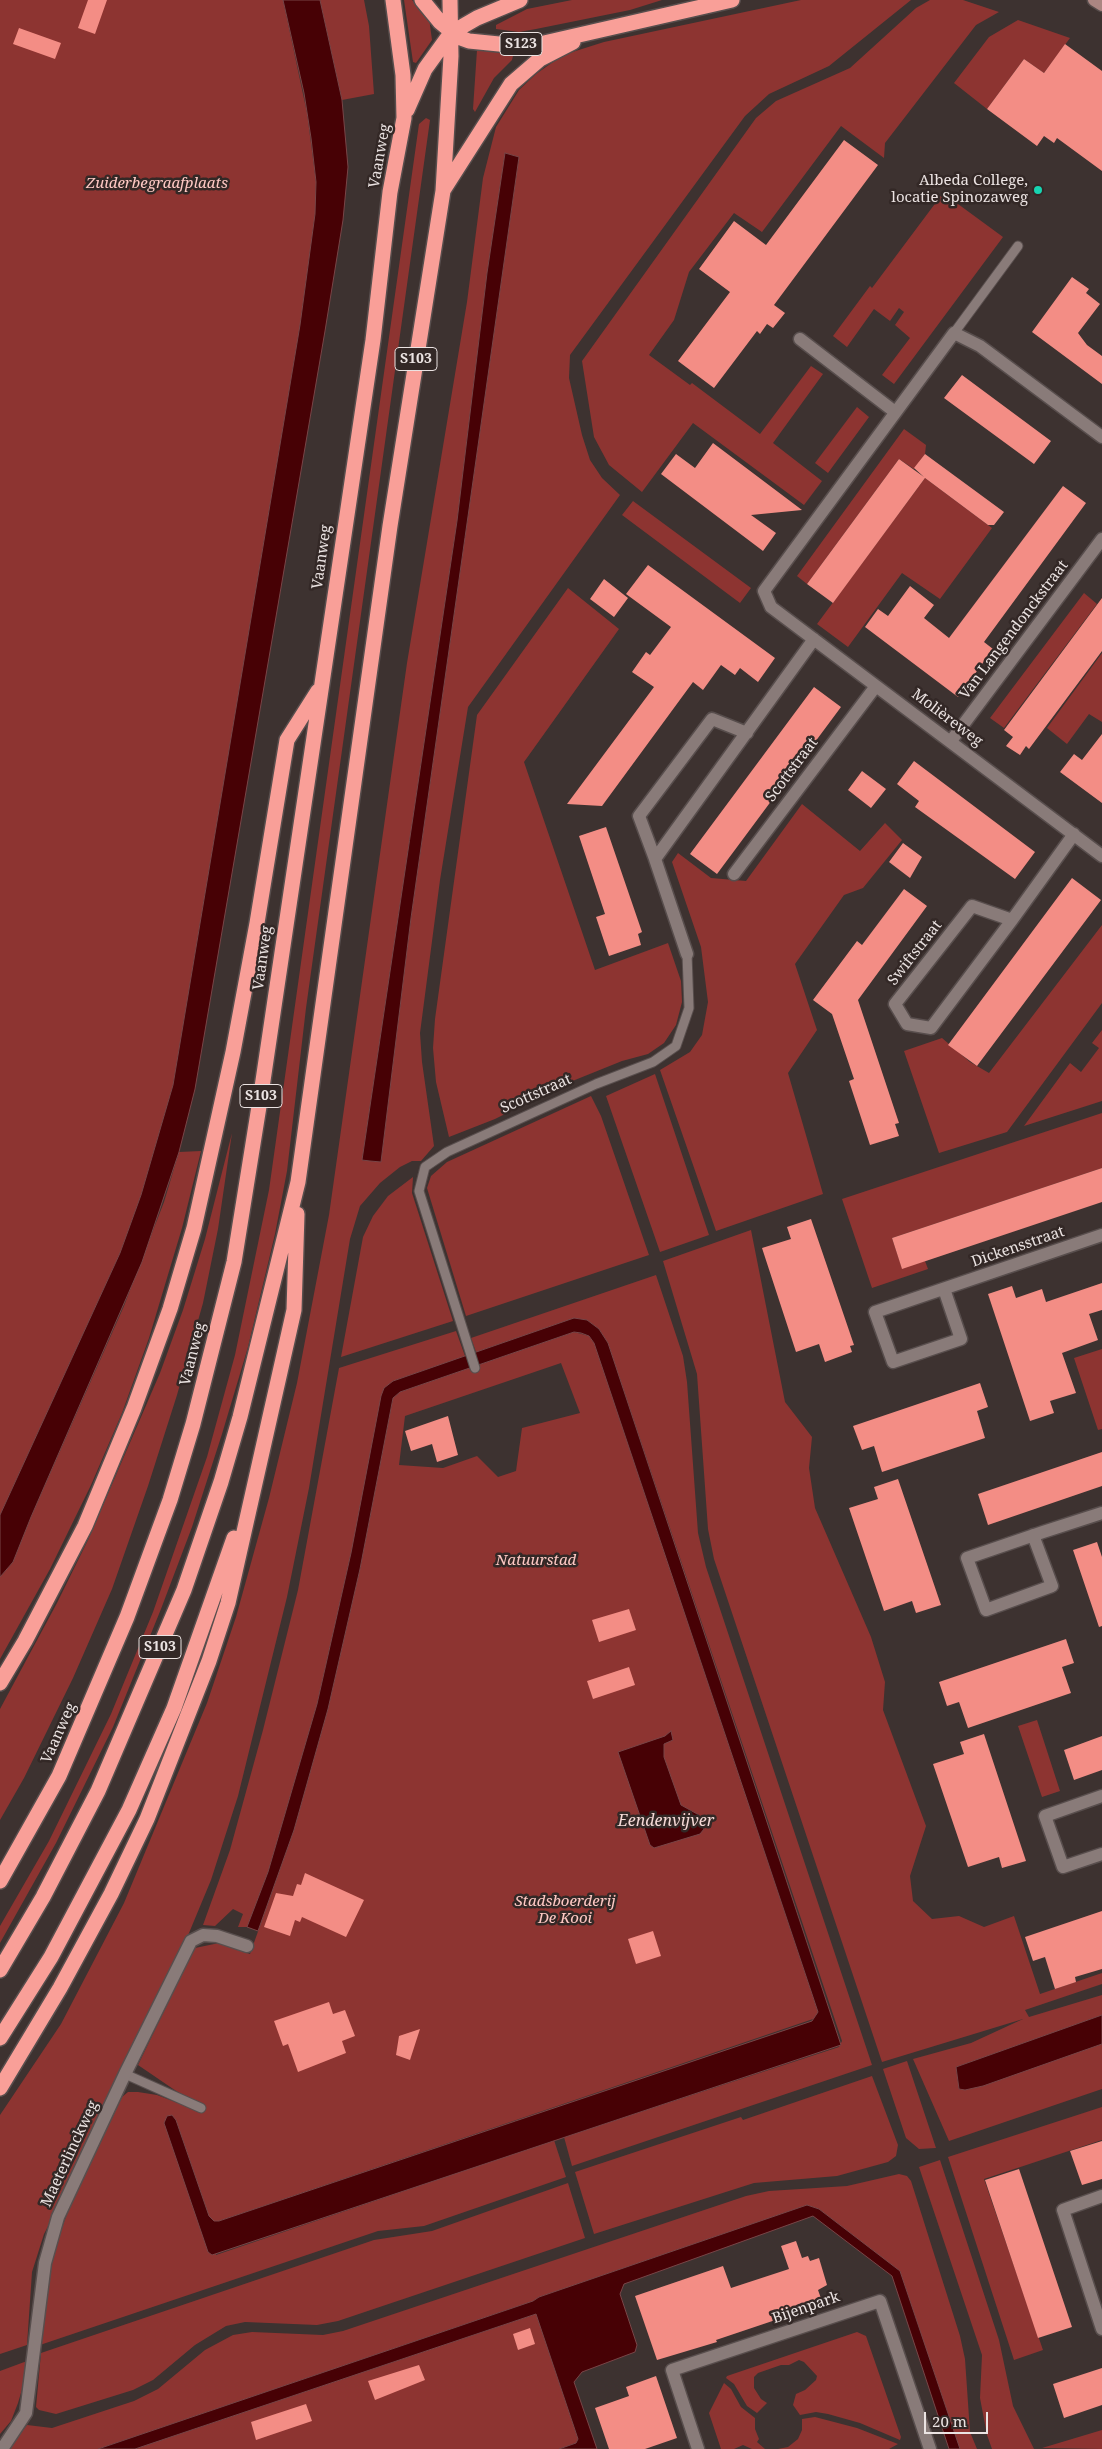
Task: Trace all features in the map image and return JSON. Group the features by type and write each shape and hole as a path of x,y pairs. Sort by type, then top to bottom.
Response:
{"highway":[{"name":"Vaanweg","path":"0,1881 59,1776 105,1671 170,1500 193,1424 234,1262 260,1104 373,340 390,192 404,118 403,75 393,0"},
{"path":"422,0 451,33"},
{"name":"S103","path":"0,1970 43,1897 98,1791 184,1590 221,1482 240,1417 298,1182 390,526 443,191 451,33 450,0"},
{"path":"404,118 425,69 451,33 477,18 520,0"},
{"name":"S123","path":"451,33 469,41 509,44 544,43 732,0"},
{"path":"443,191 511,84 540,59 592,32"},
{"name":"S103","path":"0,1683 25,1641 85,1526 134,1408 170,1309 198,1211 233,1052 257,923 287,740 322,686"},
{"name":"S103","path":"0,2088 60,1988 112,1894 148,1819 209,1661 228,1603 294,1310 298,1182"},
{"name":"S103","path":"0,2038 51,1958 106,1858 174,1708 215,1598 264,1443"}],"main road":[{"path":"1094,0 1102,5"}],"street":[{"path":"800,338 895,412 954,333 980,346 1102,437"},
{"name":"Molièreweg","path":"895,412 764,591 771,607 1102,856"},
{"name":"Van Langendonckstraat","path":"951,741 1102,539"},
{"path":"655,859 814,639"},
{"name":"Scottstraat","path":"734,874 876,686"},
{"name":"Scottstraat","path":"687,954 639,816 712,719 747,733"},
{"name":"Swiftstraat","path":"1012,920 972,906 895,1004 908,1024 931,1028 1012,920 1074,834"},
{"name":"Dickensstraat","path":"944,1289 961,1339 893,1362 876,1312 1102,1235"},
{"path":"1033,1535 1052,1586 986,1610 967,1558 1033,1535 1102,1513"},
{"path":"1102,1796 1045,1816 1063,1868 1102,1854"},
{"name":"Maeterlinckweg","path":"2,2449 26,2412 45,2263 58,2217 190,1940 203,1936 217,1936 247,1946"},
{"path":"1102,2196 1063,2210 1102,2329"},
{"name":"Bijenpark","path":"698,2449 672,2370 880,2301 930,2449"}],"lane":[{"path":"954,333 1018,246"},
{"name":"Scottstraat","path":"475,1368 419,1192 425,1167 447,1152 596,1084 653,1062 676,1046 690,1008 687,954"},
{"path":"125,2074 201,2108"}],"green space":[{"name":"Zuiderbegraafplaats","path":"0,0 283,0 307,113 316,182 315,214 300,325 173,1085 141,1195 120,1253 0,1515"},
{"path":"320,0 364,0 369,26 374,94 342,100"},
{"path":"404,0 412,0 429,18 432,40 416,63 413,62"},
{"path":"572,0 662,0 630,10 519,32 496,29 496,25 527,9"},
{"path":"801,0 911,0 829,66 769,94 745,116 570,355 569,378 582,435 590,460 602,478 620,495 468,707 440,880 420,1033 422,1062 434,1146 421,1161 412,1161 400,1167 380,1183 360,1206 350,1239 309,1488 287,1597 238,1796 211,1880 179,1957 76,2172 44,2234 32,2272 27,2345 0,2354 0,2115 61,2024 124,1903 207,1703 236,1617 269,1498 297,1383 329,1215 407,663 467,302 483,178 496,127 519,90 536,74 563,55 604,42","holes":["505,153 519,157 411,918 381,1161 362,1160 457,521 487,273"]},
{"path":"930,0 963,0 999,12 976,25 885,143 884,158 841,126 762,232 734,213 689,272 674,320 649,355 690,385 692,383 760,434 811,366 823,374 773,443 822,481 804,505 693,423 642,492 609,465 594,437 582,361 756,118 776,101 850,68 916,8"},
{"path":"1018,20 1070,38 1044,73 1024,59 987,109 954,83 989,37"},
{"path":"480,48 513,56 512,60 494,78 475,112 473,109 477,50"},
{"path":"426,118 430,120 306,1008 287,1171 275,1234 248,1347 222,1434 192,1527 161,1609 113,1727 56,1843 0,1943 0,1926 49,1841 111,1714 153,1612 207,1457 235,1355 269,1190 419,124"},
{"path":"943,193 1003,237 894,384 882,375 910,338 895,325 904,312 899,308 890,321 874,309 847,347 833,336 870,286 872,288"},
{"path":"857,407 869,417 828,473 815,463"},
{"path":"904,429 926,445 925,454 914,469 899,459 807,584 797,576"},
{"path":"925,478 992,528 940,599 902,573 848,647 817,624"},
{"path":"633,501 751,588 740,603 622,515"},
{"path":"568,588 619,629 524,762 595,970 668,943 681,981 682,1002 676,1025 664,1043 648,1054 622,1061 565,1084 495,1119 449,1137 436,1082 433,1048 435,1019 477,715"},
{"path":"1084,593 1097,604 1004,728 990,718"},
{"path":"1102,653 1102,722 1089,714 1067,744 1047,728"},
{"path":"802,804 860,851 885,823 902,840 863,888 844,895 795,964 817,1030 788,1073 823,1194 716,1231 660,1070 690,1052 702,1035 708,1002 701,947 672,862 678,853 711,878 746,881"},
{"path":"1102,925 1102,1003 1007,1132 939,1153 904,1051 942,1038 970,1062 989,1073"},
{"path":"1102,1030 1102,1101 1024,1126 1070,1063 1081,1072 1099,1048 1092,1043"},
{"path":"655,1074 709,1235 660,1252 606,1096"},
{"path":"591,1096 601,1116 649,1255 466,1316 427,1188 431,1176 447,1162"},
{"path":"1102,1113 1102,1168 892,1238 902,1268 925,1261 928,1269 872,1288 842,1199"},
{"path":"232,1133 218,1229 203,1303 177,1395 148,1486 112,1589 73,1678 24,1778 0,1820 0,1709 57,1603 88,1540 160,1373 183,1310 205,1239"},
{"path":"201,1151 182,1228 149,1338 122,1413 91,1485 50,1569 0,1659 0,1577 13,1562 124,1306 164,1202 179,1152"},
{"path":"413,1177 412,1193 453,1321 341,1357 363,1237 373,1216 388,1196"},
{"path":"751,1230 785,1402 812,1437 809,1468 815,1508 871,1637 885,1682 883,1710 926,1826 910,1876 913,1901 932,1919 959,1916 984,1927 1014,1916 1040,1994 1102,1973 1102,1984 1025,2010 1029,2017 1102,1995 1102,2015 956,2067 959,2089 1102,2044 1102,2089 949,2141 913,2059 971,2043 1023,2019 882,2062 714,1559 708,1529 697,1374 663,1261"},
{"path":"656,1275 683,1356 687,1382 698,1533 706,1567 872,2065 572,2166 564,2137 839,2047 842,2041 608,1343 599,1329 587,1320 574,1318 476,1352 471,1338"},
{"path":"456,1331 465,1356 393,1381 317,1704 268,1872 247,1927 238,1927 243,1914 233,1909 215,1926 203,1925 230,1850 263,1730 298,1590 339,1368"},
{"name":"Stadsboerderij De Kooi","path":"574,1332 589,1336 594,1343 818,2012 816,2018 219,2221 214,2221 209,2216 176,2120 216,2255 554,2140 566,2177 424,2226 378,2231 40,2345 50,2269 58,2238 72,2201 122,2097 128,2092 138,2092 157,2095 178,2103 182,2095 138,2065 189,1959 195,1948 219,1943 250,1954 294,1830 328,1709 360,1569 393,1398 400,1392","holes":["561,1363 580,1413 522,1428 516,1471 498,1477 477,1456 443,1468 399,1465 405,1416"]},
{"path":"1102,1349 1102,1429 1098,1430 1074,1358"},
{"path":"1037,1720 1060,1791 1042,1797 1018,1726"},
{"path":"907,2061 936,2148 919,2149 906,2138 883,2069"},
{"path":"872,2076 898,2145 896,2156 888,2162 837,2176 754,2183 594,2234 575,2172 741,2117 743,2120"},
{"path":"1102,2107 1102,2140 984,2179 1043,2350 1014,2360 948,2157"},
{"path":"940,2160 999,2340 1013,2406 1034,2449 992,2449 987,2435 980,2398 982,2355 919,2167"},
{"path":"899,2174 907,2176 911,2181 960,2336 965,2359 970,2432 977,2449 960,2449 900,2272 819,2209 807,2205 539,2297 533,2301 98,2449 8,2449 27,2425 52,2428 134,2401 158,2389 205,2350 233,2335 252,2332 323,2335 343,2331 746,2196 769,2191 847,2186"},
{"path":"568,2183 585,2238 338,2321 317,2325 245,2322 226,2326 195,2345 153,2380 133,2390 56,2414 39,2410 36,2407 41,2353 374,2240 432,2231"},
{"path":"536,2314 578,2439 576,2443 559,2449 135,2449"},
{"path":"857,2332 866,2336 901,2437 900,2440 860,2423 828,2414 816,2412 800,2415 793,2405 796,2394 805,2390 816,2380 817,2376 804,2362 799,2360 789,2365 781,2365 758,2373 754,2377 754,2388 761,2399 767,2403 757,2413 747,2406 734,2384 726,2378 727,2376"},
{"path":"27,2361 26,2376 18,2403 11,2421 0,2434 0,2371"},
{"path":"724,2383 731,2389 741,2407 755,2418 755,2429 759,2439 757,2442 765,2449 752,2449 743,2445 734,2449 721,2449 709,2413"},
{"path":"815,2417 857,2428 898,2444 889,2449 778,2449 788,2447 798,2439 802,2430 802,2419"},
{"path":"1102,2430 1102,2449 1042,2448"}],"water":[{"path":"283,0 320,0 342,100 348,167 343,220 325,331 195,1089 179,1152 142,1262 13,1562 0,1577 0,1515 120,1253 141,1195 173,1085 300,325 315,214 316,182 311,138 304,93"},
{"path":"505,153 519,157 411,918 381,1162 362,1160 457,521 487,273"},
{"path":"574,1318 587,1320 599,1329 608,1343 841,2045 212,2255 208,2252 164,2123 167,2116 172,2115 176,2120 209,2216 214,2221 219,2221 812,2021 818,2012 594,1343 589,1336 581,1333 574,1332 400,1392 393,1398 360,1569 328,1709 294,1830 258,1931 247,1927 268,1872 317,1704 351,1553 384,1388 393,1381"},
{"name":"Eendenvijver","path":"671,1731 673,1740 664,1744 664,1757 681,1805 699,1815 704,1829 700,1834 654,1848 650,1845 618,1752 665,1736"},
{"path":"1102,2015 1102,2044 983,2086 965,2090 959,2089 956,2067"},
{"path":"807,2205 819,2209 900,2271 960,2449 949,2449 892,2276 813,2216 624,2284 620,2294 637,2345 635,2352 582,2372 574,2382 597,2449 559,2449 576,2443 578,2439 536,2314 135,2449 98,2449 533,2301 539,2297"}],"building":[{"path":"88,0 107,0 95,34 78,28"},
{"path":"19,28 61,43 55,59 13,44"},
{"path":"1065,44 1102,71 1102,171 1057,138 1054,143 1044,136 1037,146 987,109 1024,59 1044,73"},
{"path":"844,140 878,165 774,305 785,313 773,328 767,324 760,334 757,331 714,388 678,361 730,292 699,269 734,221 766,245"},
{"path":"1072,277 1089,289 1086,293 1100,304 1078,333 1087,345 1102,356 1102,384 1032,332"},
{"path":"962,375 1051,441 1034,464 944,398"},
{"path":"713,443 802,510 751,515 776,533 763,551 661,474 676,454 695,468"},
{"path":"925,454 1004,512 994,525 988,525 925,478 833,603 807,584 899,459 924,477 914,468"},
{"path":"1063,486 1086,503 984,642 993,649 958,697 865,627 878,609 888,616 910,586 934,605 924,618 949,638"},
{"path":"648,565 775,658 758,682 740,668 735,675 721,665 703,690 693,682 602,806 567,804 654,687 632,672 646,652 650,655 671,627 626,594"},
{"path":"604,579 628,598 614,617 590,599"},
{"path":"1102,598 1102,651 1029,749 1026,746 1020,755 1006,746 1013,737 1004,730"},
{"path":"814,687 841,707 717,874 690,854"},
{"path":"1102,734 1102,803 1060,772 1074,754 1082,760"},
{"path":"914,761 1035,852 1015,879 915,807 919,801 897,784"},
{"path":"862,771 886,789 871,808 848,790"},
{"path":"606,827 642,932 638,934 641,945 609,956 596,917 605,914 579,836"},
{"path":"903,843 922,857 910,878 889,862"},
{"path":"1072,878 1101,900 977,1066 948,1045"},
{"path":"904,889 927,906 858,1000 899,1123 895,1124 899,1136 870,1145 849,1081 854,1079 832,1014 813,1000 857,941 862,945"},
{"path":"1102,1168 1102,1202 902,1269 892,1238"},
{"path":"811,1219 854,1345 850,1346 852,1352 825,1362 819,1344 796,1352 762,1248 791,1239 787,1227"},
{"path":"1102,1283 1102,1310 1089,1314 1098,1340 1062,1353 1076,1393 1050,1401 1054,1413 1030,1421 988,1294 1012,1286 1016,1298 1042,1289 1046,1302"},
{"path":"980,1383 988,1407 977,1411 985,1438 882,1472 874,1446 862,1450 853,1426"},
{"path":"448,1416 458,1455 437,1462 432,1444 411,1451 405,1431"},
{"path":"1102,1452 1102,1486 988,1525 978,1494"},
{"path":"898,1479 941,1605 916,1613 912,1601 884,1611 849,1508 878,1499 874,1487"},
{"path":"1097,1542 1102,1557 1102,1626 1099,1627 1073,1550"},
{"path":"629,1609 636,1630 599,1642 592,1620"},
{"path":"1066,1639 1074,1663 1062,1667 1071,1693 968,1728 959,1702 947,1706 939,1682"},
{"path":"629,1667 635,1685 593,1699 587,1681"},
{"path":"984,1734 1026,1861 1002,1868 999,1857 968,1867 933,1764 964,1754 960,1742"},
{"path":"1102,1736 1102,1770 1074,1780 1064,1750"},
{"path":"305,1873 364,1900 346,1937 302,1917 300,1922 295,1920 290,1936 264,1927 276,1893 293,1896 297,1884 301,1885"},
{"path":"1102,1911 1102,1969 1075,1977 1076,1982 1055,1989 1045,1957 1033,1961 1025,1937"},
{"path":"653,1931 661,1956 636,1964 628,1939"},
{"path":"329,2002 333,2014 345,2010 355,2036 342,2041 346,2053 298,2072 288,2044 283,2046 274,2021"},
{"path":"420,2029 410,2060 396,2055 399,2036"},
{"path":"1102,2141 1102,2179 1082,2185 1070,2151"},
{"path":"1019,2169 1072,2327 1038,2338 985,2180"},
{"path":"796,2241 802,2258 808,2256 810,2261 819,2258 827,2285 818,2290 823,2304 716,2340 717,2342 657,2360 635,2296 723,2266 731,2288 789,2269 781,2246"},
{"path":"530,2328 535,2344 518,2350 513,2334"},
{"path":"419,2365 425,2380 375,2400 368,2381"},
{"path":"1102,2368 1102,2405 1064,2418 1053,2384"},
{"path":"656,2376 677,2438 645,2449 609,2449 595,2408 629,2396 626,2387"},
{"path":"306,2404 312,2421 256,2440 251,2422"}],"place":[{"name":"Albeda College, locatie Spinozaweg","path":"1038,190"}],"park label":[{"name":"Natuurstad","path":"536,1561"}]}
